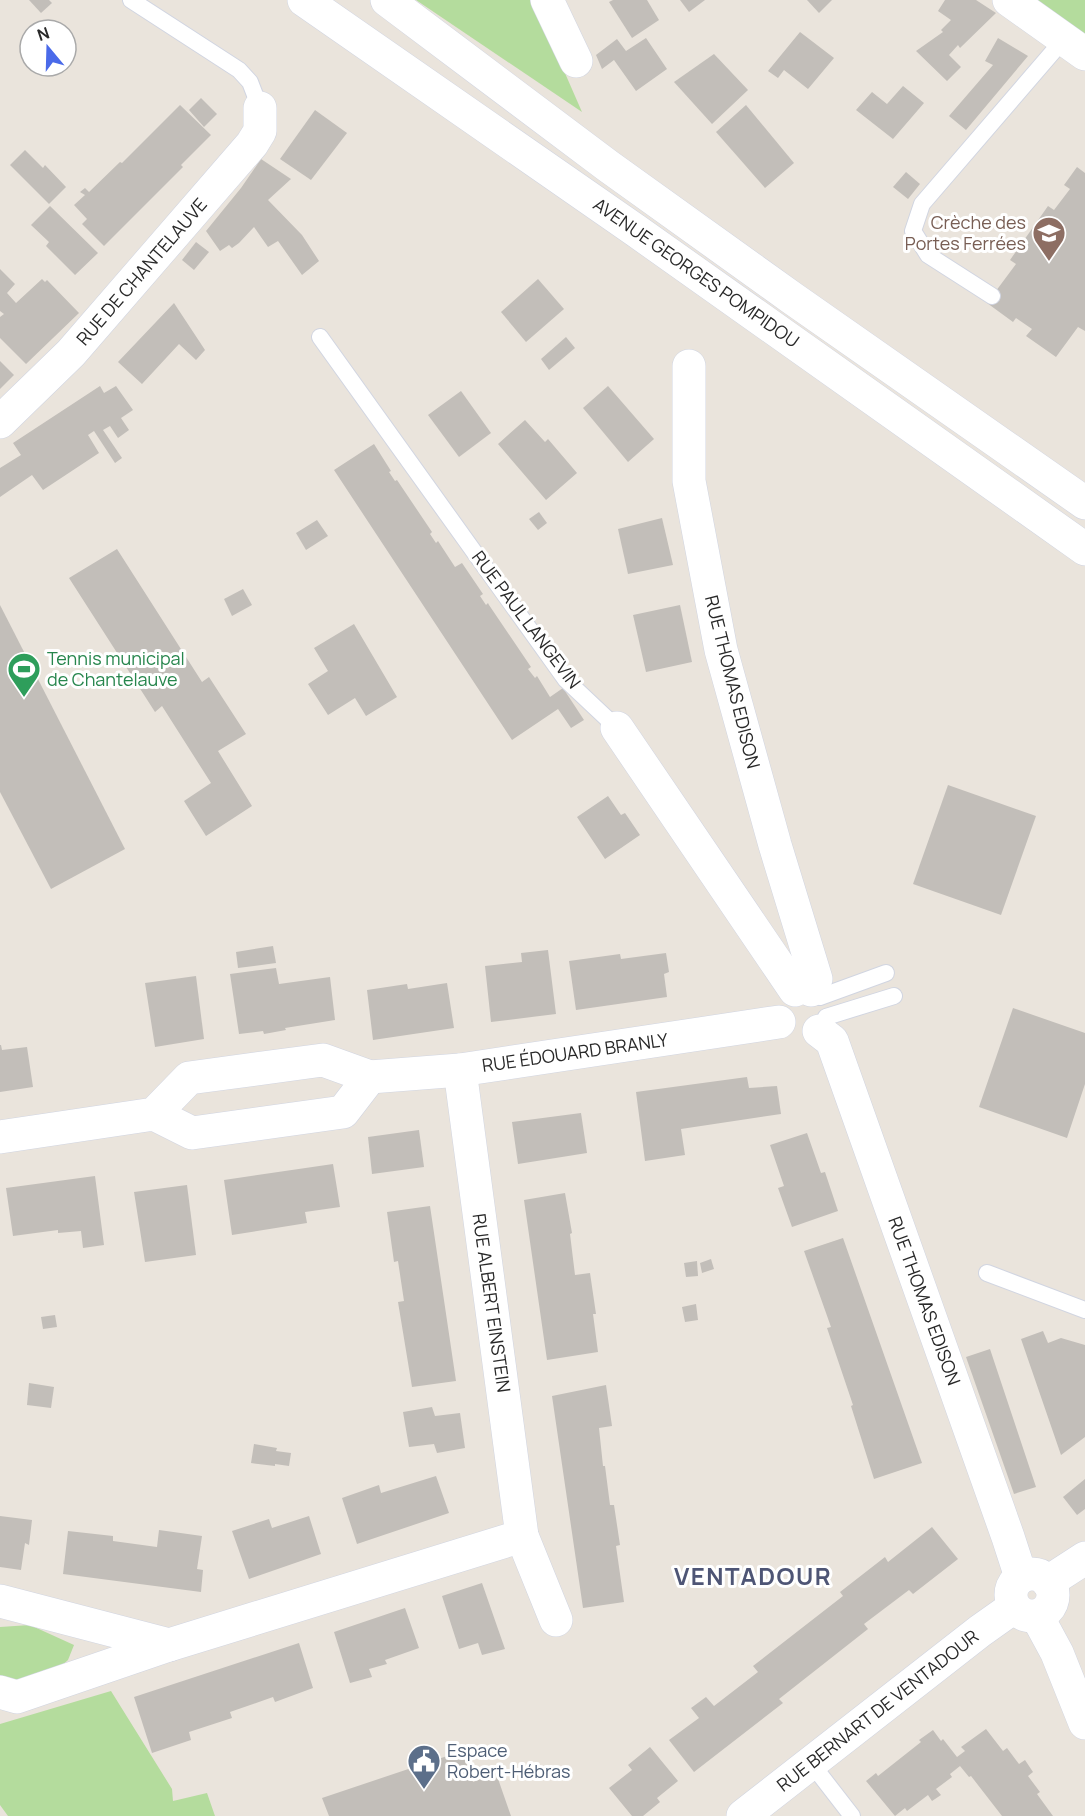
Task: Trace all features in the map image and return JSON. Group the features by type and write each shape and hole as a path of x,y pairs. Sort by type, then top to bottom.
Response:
{"street":[{"name":"AVENUE GEORGES POMPIDOU","path":"304,0 626,223 1085,549"},
{"name":"AVENUE GEORGES POMPIDOU","path":"387,0 618,173 801,305 1085,503"},
{"path":"547,0 576,61"},
{"path":"1009,0 1074,46"},
{"name":"RUE DE CHANTELAUVE","path":"0,422 71,353 252,144 260,131 260,108"},
{"name":"RUE THOMAS EDISON","path":"689,366 689,480 720,650 775,845 816,979 814,1005 832,1041 1030,1596 1058,1653 1085,1723"},
{"name":"RUE PAUL LANGEVIN","path":"617,728 814,1005"},
{"name":"RUE ÉDOUARD BRANLY","path":"154,1114 189,1078 323,1060 370,1077 460,1070 779,1022 778,1006 782,999 814,1005"},
{"name":"RUE ALBERT EINSTEIN","path":"460,1070 522,1536 555,1620"},
{"path":"0,1137 154,1114 192,1133 343,1112 370,1077"},
{"path":"0,1692 17,1697 169,1645 522,1536"},
{"name":"RUE BERNART DE VENTADOUR","path":"743,1816 980,1631 1085,1558"},
{"path":"0,1601 169,1645"}],"lane":[{"path":"130,0 239,70 250,82 260,108"},
{"path":"992,296 928,255 913,231 922,204 1074,46"},
{"name":"RUE PAUL LANGEVIN","path":"320,337 566,680 617,728"},
{"path":"814,1005 886,973"},
{"path":"814,1005 894,996"},
{"path":"987,1273 1085,1310"},
{"path":"811,1763 852,1816"}],"green space":[{"path":"416,0 533,0 582,112"},
{"path":"1034,0 1085,0 1085,40"},
{"path":"30,1625 74,1645 68,1660 51,1675 17,1684 0,1681 0,1627"},
{"path":"111,1691 172,1789 173,1801 207,1793 215,1816 8,1816 0,1805 0,1724"}],"building":[{"path":"29,0 49,0 52,3 41,13"},
{"path":"647,0 659,20 632,38 609,2"},
{"path":"680,0 705,0 689,12"},
{"path":"807,0 832,0 819,13"},
{"path":"945,0 976,0 996,13 960,48 958,45 949,55 961,67 947,81 916,51 943,32 941,30 951,20 938,11"},
{"path":"800,32 834,58 808,89 784,70 778,78 768,71"},
{"path":"646,38 667,69 636,91 614,60 602,69 596,55 617,39 626,51"},
{"path":"998,38 1028,56 966,130 949,116 993,65 985,61"},
{"path":"714,54 748,90 712,124 674,82"},
{"path":"903,86 924,103 893,139 856,110 872,92 887,104"},
{"path":"201,98 217,114 204,127 189,110"},
{"path":"180,105 211,135 181,165 183,167 104,246 82,224 87,219 74,205 85,195 80,192 85,188 89,192 120,162 122,163"},
{"path":"746,105 794,163 765,188 716,132"},
{"path":"315,110 347,133 311,180 280,159"},
{"path":"25,150 43,168 45,165 66,187 49,204 10,165"},
{"path":"261,159 291,179 268,200 302,235 319,261 302,275 278,241 268,247 254,227 232,248 229,245 220,251 206,231"},
{"name":"Crèche des Portes Ferrées","path":"1077,167 1085,173 1085,331 1078,327 1056,357 1026,336 1032,329 1016,318 1013,322 987,303 1016,264 1010,260 1048,206 1054,210 1070,189 1064,185"},
{"path":"906,172 920,184 908,199 893,187"},
{"path":"50,206 98,253 75,275 46,246 49,242 31,225"},
{"path":"196,242 209,252 194,270 182,260"},
{"path":"0,269 15,284 7,293 16,303 42,279 45,282 47,280 79,313 26,364 0,338 0,317 4,314 0,311"},
{"path":"538,279 564,309 526,342 501,312"},
{"path":"174,303 205,350 196,360 179,344 142,384 118,362"},
{"path":"566,337 575,348 549,370 541,359"},
{"path":"0,361 14,375 0,389"},
{"path":"100,386 104,393 116,386 133,410 121,418 129,430 118,438 110,426 103,430 122,458 115,463 94,431 88,435 99,453 43,490 32,475 0,497 0,468 21,455 13,443"},
{"path":"608,386 654,439 628,462 583,408"},
{"path":"461,391 491,433 459,457 428,415"},
{"path":"525,420 545,442 548,439 577,473 546,500 498,444"},
{"path":"374,444 391,471 389,472 395,481 397,480 432,532 430,534 436,543 438,541 455,567 462,563 483,594 480,596 486,605 488,603 531,667 528,669 535,678 537,676 550,697 563,688 584,720 571,728 558,709 512,740 334,470"},
{"path":"539,512 547,523 538,530 529,519"},
{"path":"662,518 673,565 628,574 618,529"},
{"path":"317,520 328,536 306,550 296,533"},
{"path":"117,549 202,682 209,677 246,734 218,751 252,806 206,836 184,801 211,783 162,706 155,712 69,578"},
{"path":"243,589 252,605 232,616 224,599"},
{"name":"Tennis municipal de Chantelauve","path":"0,605 125,849 51,889 0,792"},
{"path":"680,605 692,662 646,672 633,615"},
{"path":"354,624 397,697 366,716 355,698 328,715 308,684 328,671 314,648"},
{"path":"948,785 1036,816 1001,915 913,884"},
{"path":"608,796 621,815 625,813 640,835 605,859 577,817"},
{"path":"273,946 276,963 238,968 236,952"},
{"path":"548,950 556,1014 491,1022 485,966 522,962 521,953"},
{"path":"666,953 669,972 664,974 667,997 576,1010 569,961 620,954 621,959"},
{"path":"276,968 279,984 330,977 335,1020 285,1028 286,1030 264,1034 263,1031 239,1034 230,974"},
{"path":"196,976 204,1039 155,1047 145,983"},
{"path":"447,983 454,1028 373,1040 367,990 407,984 408,989"},
{"path":"1013,1008 1085,1033 1085,1084 1067,1138 979,1107"},
{"path":"0,1045 2,1050 27,1047 33,1087 0,1092"},
{"path":"747,1077 749,1088 777,1086 781,1114 681,1129 685,1155 645,1161 636,1092"},
{"path":"581,1113 587,1153 518,1164 512,1122"},
{"path":"419,1130 424,1167 372,1174 368,1137"},
{"path":"807,1133 821,1173 825,1172 838,1211 792,1227 778,1188 784,1186 770,1145"},
{"path":"333,1164 340,1207 305,1212 307,1223 232,1235 224,1180"},
{"path":"95,1176 104,1245 83,1248 81,1231 58,1233 58,1230 13,1236 6,1188"},
{"path":"187,1185 196,1255 145,1262 134,1192"},
{"path":"565,1193 572,1233 570,1234 575,1275 590,1273 596,1314 593,1314 598,1352 547,1360 524,1200"},
{"path":"430,1206 456,1381 412,1387 398,1302 404,1301 398,1261 394,1262 387,1212"},
{"path":"843,1238 922,1463 874,1479 851,1406 853,1405 827,1328 831,1327 804,1251"},
{"path":"711,1259 714,1269 702,1273 700,1263"},
{"path":"697,1261 698,1276 686,1277 684,1263"},
{"path":"696,1304 698,1320 685,1322 682,1307"},
{"path":"55,1315 57,1327 43,1329 41,1317"},
{"path":"1043,1331 1048,1343 1061,1338 1085,1345 1085,1437 1061,1455 1021,1339"},
{"path":"990,1349 1036,1487 1014,1494 966,1357"},
{"path":"29,1383 54,1387 51,1408 27,1405"},
{"path":"606,1385 612,1426 599,1428 610,1505 614,1505 620,1545 616,1546 624,1602 583,1608 552,1396"},
{"path":"432,1407 435,1416 460,1413 465,1448 437,1453 434,1444 409,1447 403,1412"},
{"path":"254,1444 291,1453 289,1466 251,1463"},
{"path":"436,1476 449,1513 357,1544 342,1498 379,1485 381,1493"},
{"path":"1085,1479 1085,1509 1077,1515 1063,1497"},
{"path":"0,1516 32,1520 29,1545 25,1543 21,1570 0,1567"},
{"path":"309,1516 321,1554 249,1579 232,1531 269,1519 272,1528"},
{"path":"932,1527 958,1559 913,1594 909,1590 864,1624 868,1629 779,1699 783,1703 694,1772 669,1740 699,1718 691,1708 706,1697 714,1706 758,1672 753,1666 843,1596 840,1592 885,1557 888,1562"},
{"path":"159,1530 202,1536 197,1569 203,1570 201,1592 63,1574 68,1531 113,1536 113,1541 157,1547"},
{"path":"482,1583 505,1649 482,1655 478,1643 459,1649 442,1596"},
{"path":"405,1608 419,1648 385,1660 387,1664 369,1669 372,1677 350,1683 334,1632"},
{"path":"299,1643 313,1688 275,1702 273,1697 230,1712 232,1718 189,1732 191,1740 152,1753 134,1697"},
{"path":"986,1729 1003,1751 1007,1748 1019,1764 1025,1760 1033,1772 1028,1776 1040,1792 1037,1794 1053,1816 1002,1816 971,1776 969,1777 960,1766 950,1774 952,1777 936,1789 941,1795 932,1801 928,1795 907,1811 905,1808 895,1816 866,1781 876,1773 878,1776 933,1730 957,1757 965,1751 961,1747"},
{"path":"650,1747 678,1781 657,1798 660,1802 643,1816 632,1816 609,1788 632,1770 628,1765"},
{"name":"Espace Robert-Hébras","path":"462,1751 473,1782 496,1773 511,1816 329,1816 322,1798"}],"place":[{"name":"Crèche des Portes Ferrées","path":"1049,262"},
{"name":"Tennis municipal de Chantelauve","path":"24,698"},
{"name":"Espace Robert-Hébras","path":"424,1790"}],"district":[{"name":"VENTADOUR","path":"753,1577"}]}
